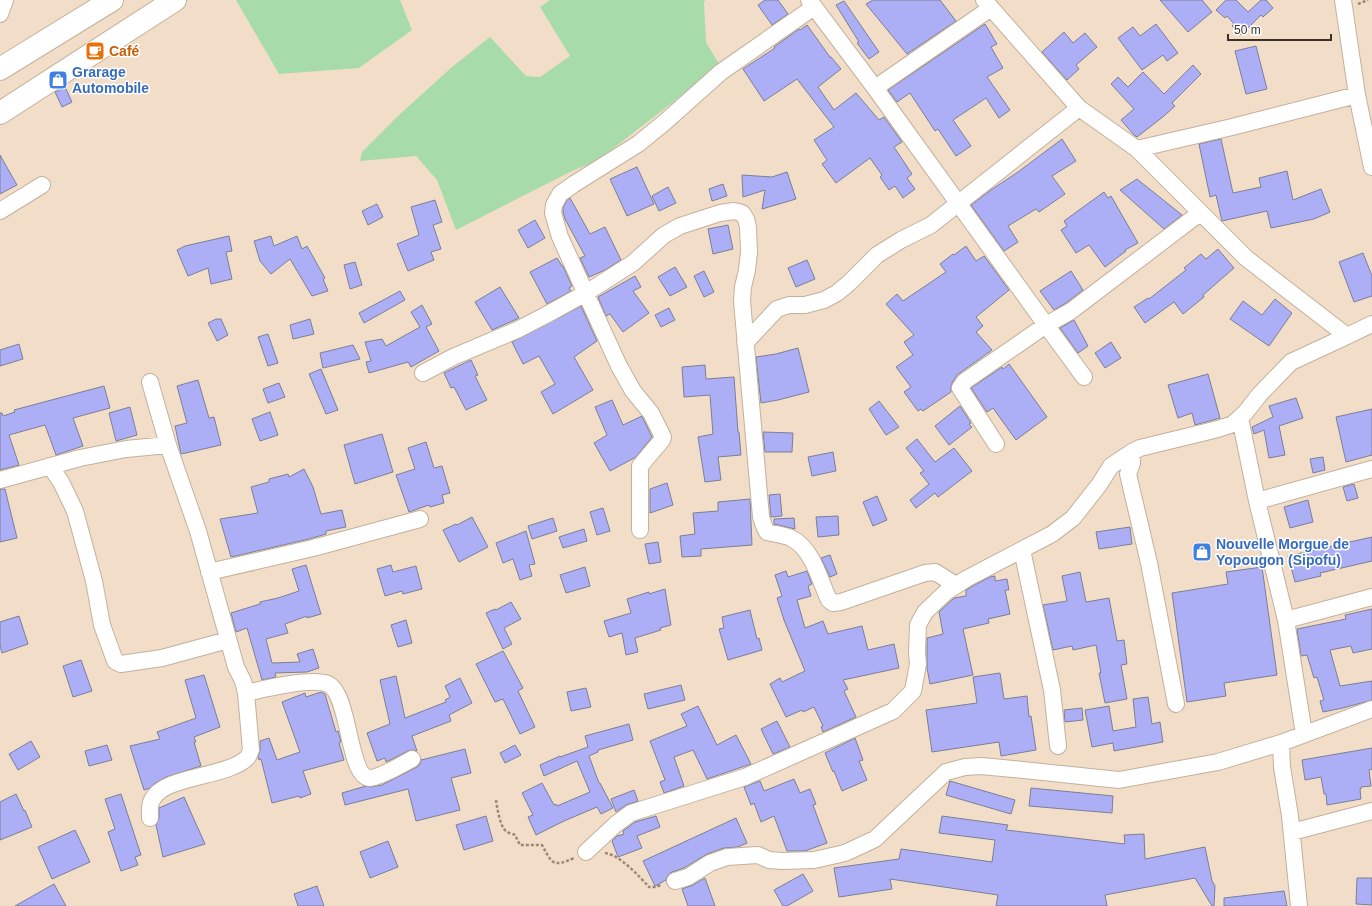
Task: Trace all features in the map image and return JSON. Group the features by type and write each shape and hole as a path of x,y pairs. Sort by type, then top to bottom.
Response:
{"main road":[{"path":"0,69 112,0"},
{"path":"0,113 175,0"}],"street":[{"path":"0,14 5,0"},
{"path":"1343,0 1357,95 1372,167"},
{"path":"640,530 640,466 663,437 651,413 633,391 619,366 560,237 553,213 554,205 560,194 638,144 721,72 812,4 959,203 1084,377"},
{"path":"875,88 987,4 1079,108 1137,149 1246,258 1347,336"},
{"path":"1137,149 1357,95"},
{"path":"746,343 777,309 789,305 805,305 824,300 837,293 877,255 931,224 1079,108"},
{"path":"0,211 42,185"},
{"path":"423,373 453,357 517,330 586,293 633,263 664,235 680,226 720,213 734,211 742,213 746,219 748,227 749,252 743,287 746,343 761,517 767,532 791,539 803,546 814,564 829,600 833,603 841,602 925,573 935,572 956,585"},
{"path":"996,444 960,388 965,380 1046,325 1071,311 1200,213"},
{"path":"586,852 616,824 631,813 745,777 893,711 913,691 918,664 918,624 925,612 946,592 966,579 1052,534 1073,518 1099,485 1111,466 1132,452 1140,448 1218,430 1233,424 1245,413 1260,394 1291,362 1372,324"},
{"path":"150,382 168,445 198,531 236,667 243,681 246,693 251,750 248,758 235,765 172,785 158,791 151,801 150,818"},
{"path":"1240,418 1257,501 1286,620 1304,734"},
{"path":"0,480 80,458 126,449 168,445"},
{"path":"1132,452 1132,462 1128,474 1149,563 1176,704"},
{"path":"50,466 61,482 75,511 94,581 102,625 115,661 121,664 162,658 228,640"},
{"path":"1257,501 1372,469"},
{"path":"209,572 312,548 420,519"},
{"path":"1022,550 1052,690 1058,746"},
{"path":"1286,620 1372,597"},
{"path":"246,693 290,684 318,682 328,684 337,693 351,744 360,772 364,777 377,777 412,759"},
{"path":"675,881 688,877 710,863 728,858 758,855 769,860 814,860 844,853 875,839 946,772 965,767 1000,768 1119,780 1218,762 1281,743 1372,709"},
{"path":"1281,743 1282,767 1292,832 1299,906"},
{"path":"1292,832 1372,811"}],"green space":[{"path":"236,0 400,0 412,30 359,68 279,74"},
{"path":"550,0 705,0 706,42 719,64 677,99 597,161 574,170 456,230 437,180 416,156 360,161 362,152 399,115 452,67 490,37 526,76 540,77 570,56 540,7"}],"building":[{"path":"765,0 778,0 788,14 772,25 758,5"},
{"path":"873,0 940,0 956,21 907,54 866,4"},
{"path":"1160,0 1202,0 1212,12 1188,32"},
{"path":"1226,0 1236,0 1248,12 1261,0 1266,0 1273,8 1263,17 1261,15 1241,35 1232,26 1234,24 1227,16 1225,18 1216,10"},
{"path":"844,1 879,52 869,59 857,43 859,42 836,5"},
{"path":"985,24 997,44 991,47 1003,68 987,77 1010,110 999,118 986,98 953,120 971,146 956,156 938,129 935,131 910,93 897,102 888,90"},
{"path":"1156,24 1178,53 1167,61 1163,55 1142,70 1118,38 1133,27 1140,36"},
{"path":"807,25 830,57 841,69 818,87 834,110 856,93 879,120 884,117 902,142 894,147 912,174 907,178 915,189 903,198 895,186 889,190 880,177 882,175 870,158 836,183 822,164 827,160 814,140 834,127 797,79 764,101 743,69 775,48 774,47 799,29 800,30"},
{"path":"1064,32 1073,43 1085,33 1097,47 1076,65 1079,69 1067,80 1042,52"},
{"path":"1256,46 1267,89 1246,94 1235,51"},
{"path":"1193,65 1201,74 1172,103 1175,106 1137,137 1134,135 1121,120 1134,109 1111,84 1118,77 1128,87 1143,72 1164,94"},
{"path":"65,87 72,102 62,107 55,92"},
{"path":"1062,139 1076,161 1052,176 1065,194 1039,212 1036,209 1008,226 1018,242 1004,251 971,205"},
{"path":"1221,139 1233,193 1261,187 1259,178 1287,171 1293,200 1321,189 1330,212 1314,219 1271,228 1267,211 1222,221 1216,195 1210,197 1199,144"},
{"path":"0,155 17,185 0,194"},
{"path":"637,167 654,204 627,216 610,179"},
{"path":"787,172 796,199 762,209 765,190 743,197 742,175 772,177"},
{"path":"1137,179 1182,215 1164,229 1120,190"},
{"path":"723,184 727,196 712,201 709,189"},
{"path":"668,187 676,203 659,211 652,196"},
{"path":"1104,192 1108,198 1111,196 1138,243 1125,250 1126,251 1105,267 1089,245 1076,253 1061,230 1067,226 1064,221"},
{"path":"570,198 590,234 605,227 621,260 605,270 589,277 580,258 585,256 565,219 563,212 563,208 567,200"},
{"path":"435,200 442,222 433,225 441,249 431,252 434,260 408,271 397,244 419,235 411,207"},
{"path":"377,204 383,217 368,225 362,211"},
{"path":"535,220 545,238 528,248 518,230"},
{"path":"728,225 733,249 713,254 708,229"},
{"path":"229,236 232,251 226,252 232,279 211,284 208,268 188,276 177,250 185,246"},
{"path":"271,236 274,246 297,236 302,249 307,246 325,278 323,279 328,291 312,296 290,259 271,274 260,261 254,241"},
{"path":"966,246 976,261 984,256 1009,290 976,317 983,326 976,332 992,350 957,375 952,383 951,392 923,411 921,409 918,411 904,392 911,387 896,367 913,355 904,342 914,335 886,304 897,294 903,301 946,272 940,264"},
{"path":"1218,249 1234,268 1203,295 1204,297 1183,314 1174,302 1145,323 1134,307 1148,298 1149,299 1186,270 1184,268 1201,254 1206,259"},
{"path":"1363,253 1372,276 1372,296 1354,302 1339,262"},
{"path":"557,258 563,266 572,286 569,288 571,291 547,304 530,272"},
{"path":"807,260 815,279 796,287 788,268"},
{"path":"355,262 362,285 350,289 344,265"},
{"path":"675,267 687,287 670,296 658,277"},
{"path":"704,271 714,292 704,297 694,276"},
{"path":"1071,271 1083,290 1054,310 1040,291"},
{"path":"635,276 641,287 633,291 649,313 623,332 610,314 606,316 598,297"},
{"path":"500,287 519,318 492,330 475,302"},
{"path":"400,291 405,300 364,323 359,313"},
{"path":"1275,299 1292,313 1269,346 1230,319 1243,301 1262,315"},
{"path":"422,305 432,324 426,327 439,351 411,367 408,362 369,373 366,362 371,361 365,342 382,339 386,346 420,327 411,312"},
{"path":"581,306 597,341 574,357 593,390 553,414 541,392 555,384 539,356 523,364 512,342"},
{"path":"669,308 675,320 661,327 655,315"},
{"path":"216,319 221,319 228,335 217,341 208,323"},
{"path":"310,319 314,334 293,339 290,325"},
{"path":"1074,320 1088,346 1078,353 1060,328"},
{"path":"268,334 278,363 268,366 258,337"},
{"path":"1111,342 1121,358 1105,368 1095,353"},
{"path":"19,344 23,359 0,366 0,350"},
{"path":"353,345 360,359 323,368 320,353"},
{"path":"798,348 809,392 761,403 756,357 776,354"},
{"path":"471,360 478,375 475,376 487,400 466,410 454,387 451,388 444,373"},
{"path":"1009,364 1047,417 1016,440 993,408 987,412 971,388 1002,367 1003,369"},
{"path":"705,365 706,379 734,377 741,455 718,457 721,480 705,482 698,437 713,434 710,395 684,397 682,367"},
{"path":"321,369 338,410 326,414 309,374"},
{"path":"1208,374 1220,418 1195,425 1192,413 1178,418 1168,385"},
{"path":"198,380 209,418 214,417 221,445 181,454 175,426 187,423 177,386"},
{"path":"279,383 285,397 268,403 263,389"},
{"path":"104,386 110,408 73,418 83,446 56,455 45,425 9,435 19,465 0,470 0,413 2,413 3,416 15,412 14,410"},
{"path":"1296,398 1303,418 1279,426 1285,455 1269,458 1264,430 1254,434 1252,427 1273,417 1269,406"},
{"path":"612,400 623,425 642,416 652,437 636,457 610,471 594,443 607,435 595,407"},
{"path":"879,401 899,427 886,435 869,409"},
{"path":"960,406 972,427 949,445 935,426"},
{"path":"130,407 137,435 116,441 109,413"},
{"path":"1372,409 1372,455 1346,462 1336,417"},
{"path":"270,412 278,435 260,441 252,419"},
{"path":"763,432 793,433 792,452 765,452"},
{"path":"382,434 393,472 355,484 344,445"},
{"path":"917,439 935,462 954,448 972,471 938,497 935,493 916,508 910,500 929,484 920,473 924,471 906,448"},
{"path":"426,442 434,468 442,466 450,493 442,495 444,503 430,507 429,505 409,512 396,475 415,469 408,448"},
{"path":"833,452 836,471 812,476 808,457"},
{"path":"1323,457 1325,470 1313,473 1310,459"},
{"path":"304,469 313,487 321,514 342,510 346,527 326,531 326,534 309,539 231,557 220,519 258,513 251,487 269,482 269,479 288,474 289,477"},
{"path":"667,483 673,505 650,513 650,489"},
{"path":"1354,484 1358,498 1347,501 1343,487"},
{"path":"0,489 5,489 17,538 0,542"},
{"path":"780,494 782,516 771,517 769,495"},
{"path":"877,496 887,520 873,526 863,502"},
{"path":"750,499 752,545 701,549 701,556 682,557 680,536 695,534 693,513 718,511 718,502"},
{"path":"1308,500 1313,522 1290,528 1284,507"},
{"path":"603,508 610,531 597,535 590,512"},
{"path":"838,516 839,535 818,537 816,517"},
{"path":"472,517 488,547 459,562 443,530"},
{"path":"553,518 557,531 532,539 528,526"},
{"path":"794,518 795,529 774,524 774,519"},
{"path":"1130,527 1132,544 1099,549 1096,532"},
{"path":"584,529 587,541 563,548 559,537"},
{"path":"526,531 535,564 529,565 532,576 520,580 513,559 503,563 496,543"},
{"path":"1372,537 1372,561 1320,573 1321,576 1295,582 1288,556"},
{"path":"658,542 661,562 649,564 645,544"},
{"path":"830,555 837,574 830,577 821,558"},
{"path":"306,565 321,614 307,618 307,616 285,624 288,633 266,639 272,663 300,662 297,654 313,649 319,668 307,672 275,673 276,677 262,680 247,628 236,632 231,613 260,604 260,602 299,591 292,569"},
{"path":"391,565 393,572 416,566 422,589 403,594 402,591 385,596 377,569"},
{"path":"585,567 590,586 566,593 560,575"},
{"path":"1262,567 1277,675 1224,683 1226,696 1187,702 1172,593 1228,584 1226,572"},
{"path":"786,571 788,577 807,571 812,584 808,586 811,596 797,600 805,628 823,621 828,634 862,626 868,650 894,644 899,668 843,680 848,689 844,691 856,717 823,732 821,727 823,726 814,707 803,712 802,710 786,717 770,684 780,678 782,682 805,671 784,620 777,598 782,596 775,575"},
{"path":"1080,572 1086,602 1109,598 1117,641 1124,640 1127,664 1121,665 1127,699 1105,703 1099,673 1101,673 1096,645 1073,650 1072,646 1053,650 1043,605 1067,601 1062,576"},
{"path":"995,576 995,581 1007,579 1009,590 1005,590 1010,614 988,619 989,623 963,629 973,675 930,684 927,668 927,638 943,634 939,612 954,598 966,596 966,590 990,577"},
{"path":"665,589 671,625 660,628 661,630 635,638 638,652 626,655 622,633 609,637 604,621 631,613 627,599"},
{"path":"511,602 521,619 504,628 512,644 503,649 486,613 495,609 496,610"},
{"path":"1372,609 1372,649 1353,653 1351,646 1330,650 1340,686 1372,681 1372,700 1323,712 1320,701 1324,700 1317,677 1314,678 1307,655 1301,656 1297,629 1346,619 1345,615"},
{"path":"750,610 757,639 759,638 762,650 728,660 719,629 724,628 722,617"},
{"path":"19,616 28,644 2,653 0,646 0,622"},
{"path":"406,620 412,643 398,647 391,625"},
{"path":"503,651 523,688 518,691 535,727 520,734 503,699 495,702 476,664"},
{"path":"81,660 92,691 73,697 63,666"},
{"path":"1000,673 1004,699 1027,696 1029,717 1031,716 1036,750 1001,756 999,742 932,752 926,710 977,703 973,677"},
{"path":"204,675 220,727 194,737 201,766 166,777 150,788 144,790 130,746 160,739 157,732 196,718 185,680"},
{"path":"396,676 405,718 446,702 445,700 450,697 445,686 460,678 472,703 449,715 451,721 412,736 417,751 408,751 386,762 385,758 377,761 367,733 390,724 380,680"},
{"path":"681,685 685,700 648,709 644,694"},
{"path":"586,688 591,707 571,711 567,692"},
{"path":"321,692 325,694 336,732 338,731 341,742 339,743 344,760 303,771 311,794 300,798 299,796 272,803 261,759 259,760 258,757 260,741 269,738 277,760 300,752 282,702 305,693 306,697"},
{"path":"1148,697 1152,724 1160,722 1163,742 1114,751 1113,743 1092,747 1085,710 1109,706 1113,731 1136,727 1133,699"},
{"path":"698,706 717,745 736,735 751,764 707,779 693,750 674,757 684,786 664,793 660,782 665,780 650,741 687,726 681,714"},
{"path":"1082,708 1083,720 1065,722 1064,710"},
{"path":"777,721 790,747 773,754 761,729"},
{"path":"629,724 633,740 598,750 598,752 589,756 599,783 613,808 601,814 597,807 536,835 528,817 533,815 522,793 542,783 554,805 556,804 557,806 590,792 577,761 544,776 540,765 560,756 588,747 585,736"},
{"path":"855,738 863,760 859,761 867,780 842,791 825,753"},
{"path":"31,741 40,757 18,770 9,754"},
{"path":"107,745 112,760 89,766 85,751"},
{"path":"515,745 521,755 505,763 500,753"},
{"path":"1372,748 1372,769 1369,770 1371,786 1361,787 1361,799 1327,805 1326,794 1324,794 1321,777 1305,780 1302,760"},
{"path":"465,749 471,773 451,778 460,810 416,821 408,789 345,805 342,793 366,786 371,787 382,785 417,767 421,760"},
{"path":"794,779 800,793 810,789 816,804 813,805 827,843 805,851 787,851 774,816 761,822 754,803 751,805 744,787 760,781 764,791"},
{"path":"950,781 1015,800 1011,814 946,795"},
{"path":"1031,788 1113,796 1112,813 1029,806"},
{"path":"634,790 638,801 626,805 616,812 611,799"},
{"path":"16,794 32,827 0,840 0,802"},
{"path":"121,794 141,855 135,857 138,865 121,871 108,832 115,829 105,799"},
{"path":"184,797 205,844 163,857 156,825 159,818 159,808"},
{"path":"486,816 493,841 464,850 456,825"},
{"path":"656,816 660,827 637,836 642,848 618,857 612,841 617,836 624,834 623,831 635,822"},
{"path":"942,816 1008,825 1006,830 1125,844 1124,835 1144,834 1145,859 1205,847 1212,881 1215,886 1214,906 1212,906 1195,878 1105,895 1107,906 996,906 998,895 890,879 892,889 839,897 834,868 899,859 901,849 992,862 995,840 939,833"},
{"path":"736,818 747,843 738,847 724,848 707,854 684,868 672,872 668,875 666,880 655,886 643,861"},
{"path":"75,830 90,862 52,879 38,847"},
{"path":"388,841 398,867 370,878 360,852"},
{"path":"803,874 813,891 787,906 783,906 774,890"},
{"path":"705,878 715,906 688,906 682,889"},
{"path":"1357,878 1372,878 1372,905 1356,904"},
{"path":"54,884 66,906 15,906"},
{"path":"317,886 324,906 298,906 294,894"},
{"path":"1284,891 1287,906 1224,906 1224,898"}],"place":[{"name":"Café","path":"95,51"},
{"name":"Grarage Automobile","path":"58,80"},
{"name":"Nouvelle Morgue de Yopougon (Sipofu)","path":"1202,552"}]}
